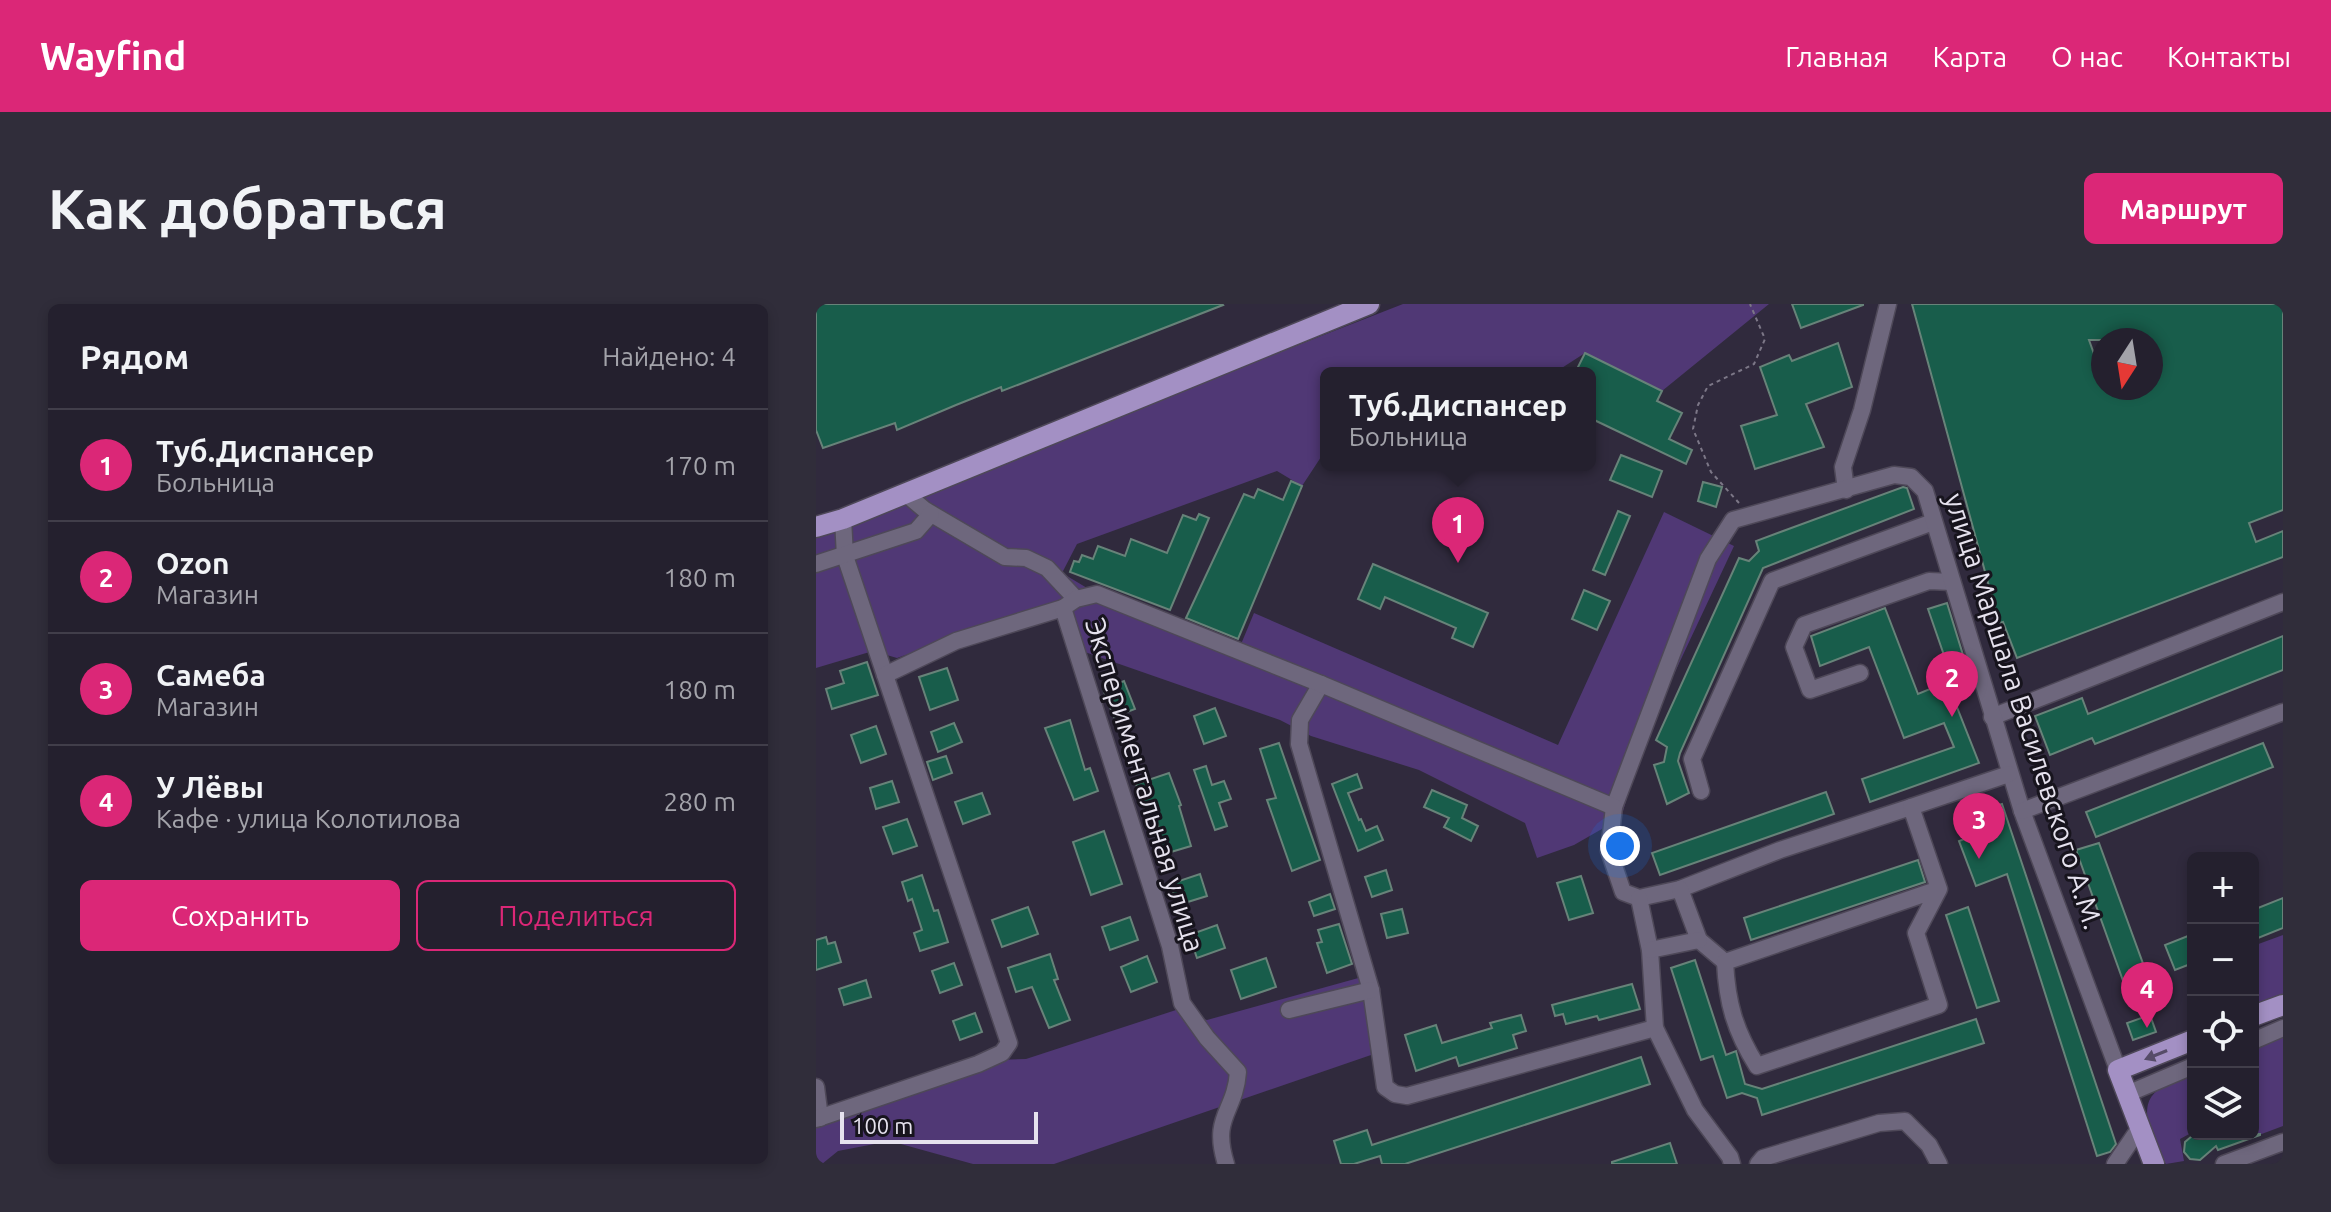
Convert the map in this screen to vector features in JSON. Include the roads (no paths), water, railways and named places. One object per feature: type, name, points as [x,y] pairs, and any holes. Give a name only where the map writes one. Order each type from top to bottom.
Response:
[{"type":"main road","points":[[816,527],[843,519],[1369,304]]},
{"type":"main road","points":[[2259,1014],[2283,1005]]},
{"type":"main road","points":[[2118,1070],[2187,1042]]},
{"type":"main road","name":"улица Маршала Василевского А.М.","points":[[2118,1070],[2154,1164]]},
{"type":"street","points":[[1888,304],[1862,410],[1843,467],[1846,490],[1733,520],[1708,559],[1614,807],[1609,851],[1623,892],[1639,898],[1680,889],[1780,850],[2009,774]]},
{"type":"street","name":"улица Маршала Василевского А.М.","points":[[1846,490],[1894,475],[1911,477],[1925,491],[2009,774],[2118,1070]]},
{"type":"street","points":[[885,675],[956,641],[1069,604],[1047,568],[1026,558],[1005,557],[931,514],[905,493]]},
{"type":"street","points":[[816,564],[916,531],[931,514]]},
{"type":"street","points":[[816,1087],[818,1118],[978,1064],[1002,1053],[1009,1043],[845,556],[843,519]]},
{"type":"street","points":[[1701,791],[1692,759],[1772,581],[1933,522]]},
{"type":"street","points":[[1929,581],[1946,564]]},
{"type":"street","points":[[1860,673],[1810,690],[1794,647],[1804,625],[1929,581],[1952,582]]},
{"type":"street","name":"Экспериментальная улица","points":[[1226,1164],[1220,1143],[1222,1117],[1237,1089],[1238,1072],[1207,1038],[1182,1003],[1170,946],[1069,604],[1097,594],[1614,807]]},
{"type":"street","points":[[1992,717],[2283,602]]},
{"type":"street","points":[[1321,684],[1300,720],[1299,744],[1371,990],[1385,1087],[1395,1094],[1407,1096],[1655,1028]]},
{"type":"street","points":[[2022,811],[2283,712]]},
{"type":"street","points":[[1680,889],[1699,940],[1725,962],[1727,994],[1740,1039],[1757,1066],[1939,1005],[1916,933],[1939,889],[1911,807]]},
{"type":"street","points":[[1725,962],[1939,889]]},
{"type":"street","points":[[1639,898],[1650,950],[1655,1028],[1695,1110],[1732,1164]]},
{"type":"street","points":[[1650,950],[1699,940]]},
{"type":"street","points":[[1289,1010],[1371,990]]},
{"type":"street","points":[[2259,1038],[2283,1028]]},
{"type":"street","points":[[2127,1094],[2188,1068]]},
{"type":"street","points":[[1758,1164],[1763,1158],[1879,1123],[1905,1121],[1929,1145],[1939,1164]]},
{"type":"street","points":[[2115,1164],[2141,1126]]},
{"type":"street","points":[[2224,1164],[2283,1142]]},
{"type":"place","name":"Туб.Диспансер","points":[[1458,563]]},
{"type":"place","name":"Ozon","points":[[1952,717]]},
{"type":"place","name":"Самеба","points":[[1979,859]]},
{"type":"place","name":"У Лёвы","points":[[2147,1028]]}]
